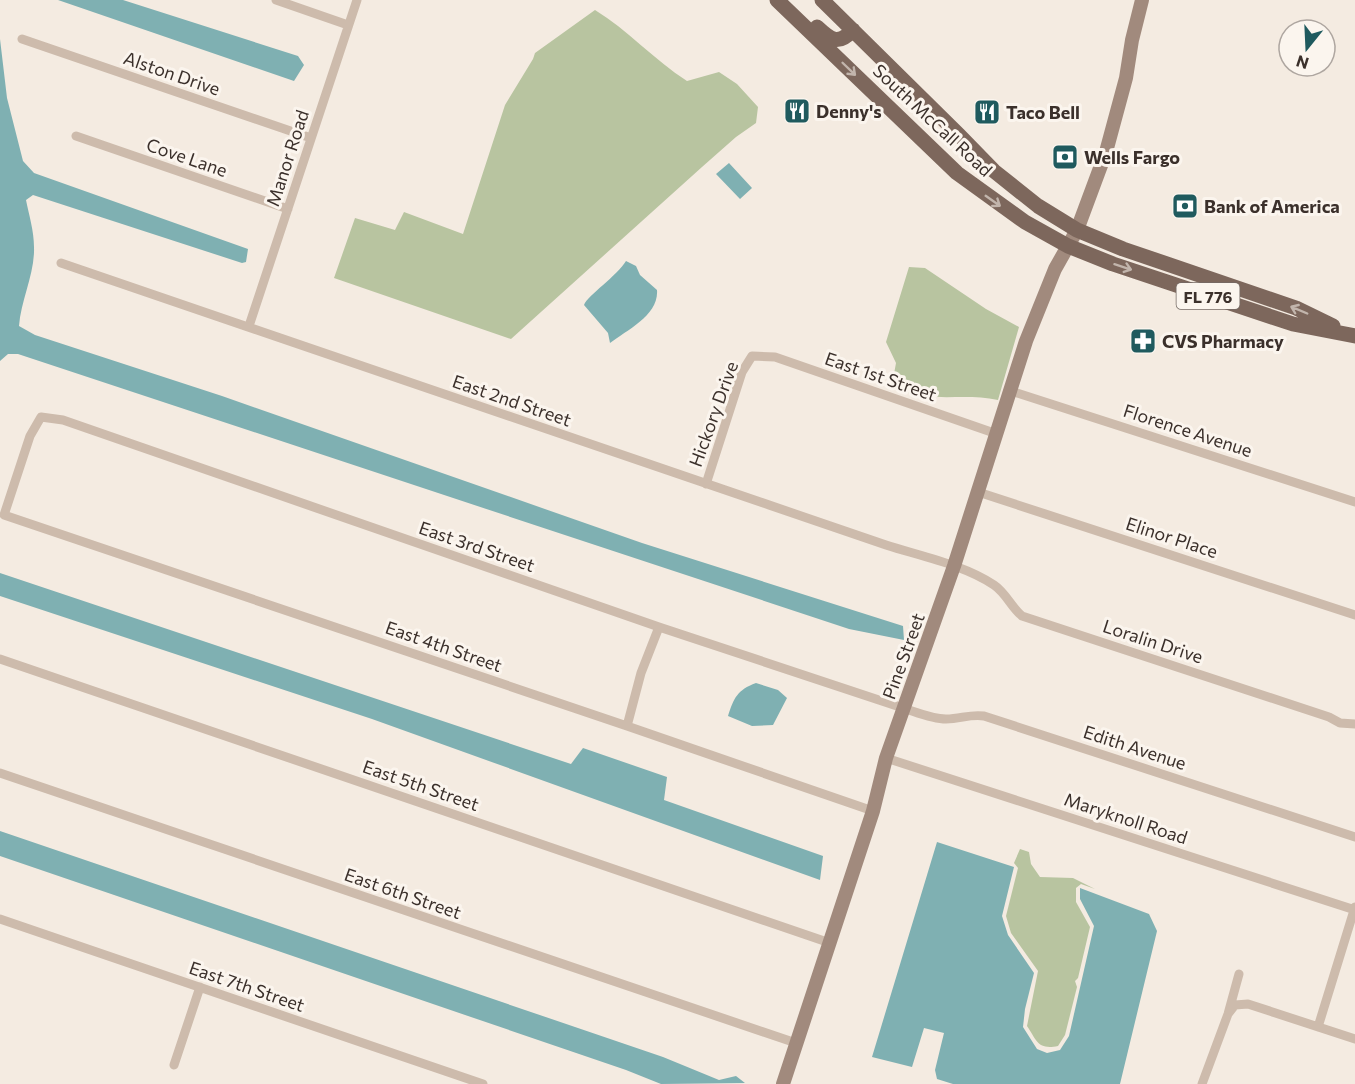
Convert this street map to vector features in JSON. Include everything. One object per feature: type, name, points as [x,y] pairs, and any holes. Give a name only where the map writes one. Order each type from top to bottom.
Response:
[{"type":"main road","name":"South McCall Road","points":[[822,0],[994,171],[1038,206],[1077,230],[1123,249],[1296,308],[1353,336]]},
{"type":"main road","name":"Pine Street","points":[[783,1084],[873,811],[886,758],[954,566],[1040,305],[1055,269],[1077,230],[1106,152],[1142,0]]},
{"type":"main road","name":"South McCall Road","points":[[777,1],[957,173],[1025,222],[1068,246],[1113,264],[1293,324],[1353,336]]},
{"type":"main road","points":[[777,1],[793,4],[829,37],[837,40],[845,39],[853,30]]},
{"type":"street","points":[[276,0],[348,25]]},
{"type":"street","name":"Manor Road","points":[[249,326],[357,0]]},
{"type":"street","name":"Alston Drive","points":[[22,39],[311,138]]},
{"type":"street","name":"Cove Lane","points":[[76,136],[288,208]]},
{"type":"street","name":"East 2nd Street","points":[[61,263],[954,566]]},
{"type":"street","name":"Hickory Drive","points":[[705,483],[742,372],[752,356]]},
{"type":"street","name":"East 1st Street","points":[[752,356],[775,357],[997,434]]},
{"type":"street","name":"Florence Avenue","points":[[1011,391],[1355,502]]},
{"type":"street","name":"East 3rd Street","points":[[4,515],[30,435],[41,417],[63,420],[659,627],[903,708]]},
{"type":"street","name":"Elinor Place","points":[[978,492],[1355,615]]},
{"type":"street","name":"East 4th Street","points":[[4,515],[873,811]]},
{"type":"street","name":"Loralin Drive","points":[[954,566],[997,587],[1006,596],[1012,608],[1022,616],[1218,679],[1329,717],[1340,723],[1355,724]]},
{"type":"street","points":[[627,726],[641,673],[659,627]]},
{"type":"street","name":"East 5th Street","points":[[0,659],[830,943]]},
{"type":"street","name":"Edith Avenue","points":[[903,708],[943,720],[972,714],[984,716],[1355,837]]},
{"type":"street","name":"Maryknoll Road","points":[[886,758],[1355,909]]},
{"type":"street","name":"East 6th Street","points":[[0,772],[796,1043]]},
{"type":"street","points":[[1318,1027],[1355,909]]},
{"type":"street","name":"East 7th Street","points":[[0,919],[483,1084]]},
{"type":"street","points":[[1202,1084],[1228,1014],[1239,974]]},
{"type":"street","points":[[174,1065],[200,987]]},
{"type":"street","points":[[1228,1014],[1235,1005],[1248,1004],[1355,1039]]},
{"type":"green space","points":[[595,10],[687,81],[719,72],[737,84],[758,107],[756,123],[736,137],[511,339],[334,278],[355,218],[395,230],[404,212],[463,234],[505,105],[535,53]]},
{"type":"green space","points":[[909,267],[925,268],[986,309],[1019,327],[998,400],[916,395],[904,392],[894,374],[896,363],[886,342]]},
{"type":"green space","points":[[1020,849],[1029,852],[1031,864],[1040,877],[1073,878],[1095,889],[1081,884],[1076,888],[1076,902],[1090,927],[1078,978],[1075,981],[1077,987],[1065,1035],[1058,1046],[1042,1045],[1027,1026],[1038,971],[1011,933],[1006,916],[1018,868],[1014,863]]},
{"type":"water","points":[[58,0],[123,0],[298,56],[304,65],[294,81]]},
{"type":"water","points":[[0,39],[7,98],[23,161],[34,173],[248,249],[246,262],[242,263],[33,195],[26,200],[33,235],[34,257],[19,326],[35,335],[222,396],[642,543],[903,626],[904,640],[849,629],[18,354],[8,354],[0,361]]},
{"type":"water","points":[[729,163],[752,188],[740,199],[716,174]]},
{"type":"water","points":[[626,261],[636,266],[640,275],[657,290],[656,299],[653,307],[641,321],[610,343],[608,333],[584,305]]},
{"type":"water","points":[[0,573],[571,764],[583,748],[667,777],[664,800],[823,856],[820,880],[372,719],[0,596]]},
{"type":"water","points":[[756,683],[778,690],[787,698],[773,725],[752,726],[728,716],[737,695]]},
{"type":"water","points":[[0,831],[663,1057],[719,1080],[736,1076],[745,1083],[661,1084],[626,1070],[0,856]]},
{"type":"water","points":[[937,842],[1014,867],[1002,916],[1008,935],[1034,973],[1023,1027],[1037,1049],[1047,1053],[1060,1050],[1069,1036],[1094,926],[1080,899],[1080,888],[1149,914],[1157,931],[1120,1084],[953,1084],[937,1079],[935,1070],[944,1033],[924,1028],[912,1067],[872,1057]]},
{"type":"place","name":"Denny's","points":[[797,111]]},
{"type":"place","name":"Taco Bell","points":[[987,112]]},
{"type":"place","name":"Wells Fargo","points":[[1065,157]]},
{"type":"place","name":"Bank of America","points":[[1185,206]]},
{"type":"place","name":"CVS Pharmacy","points":[[1143,341]]}]
